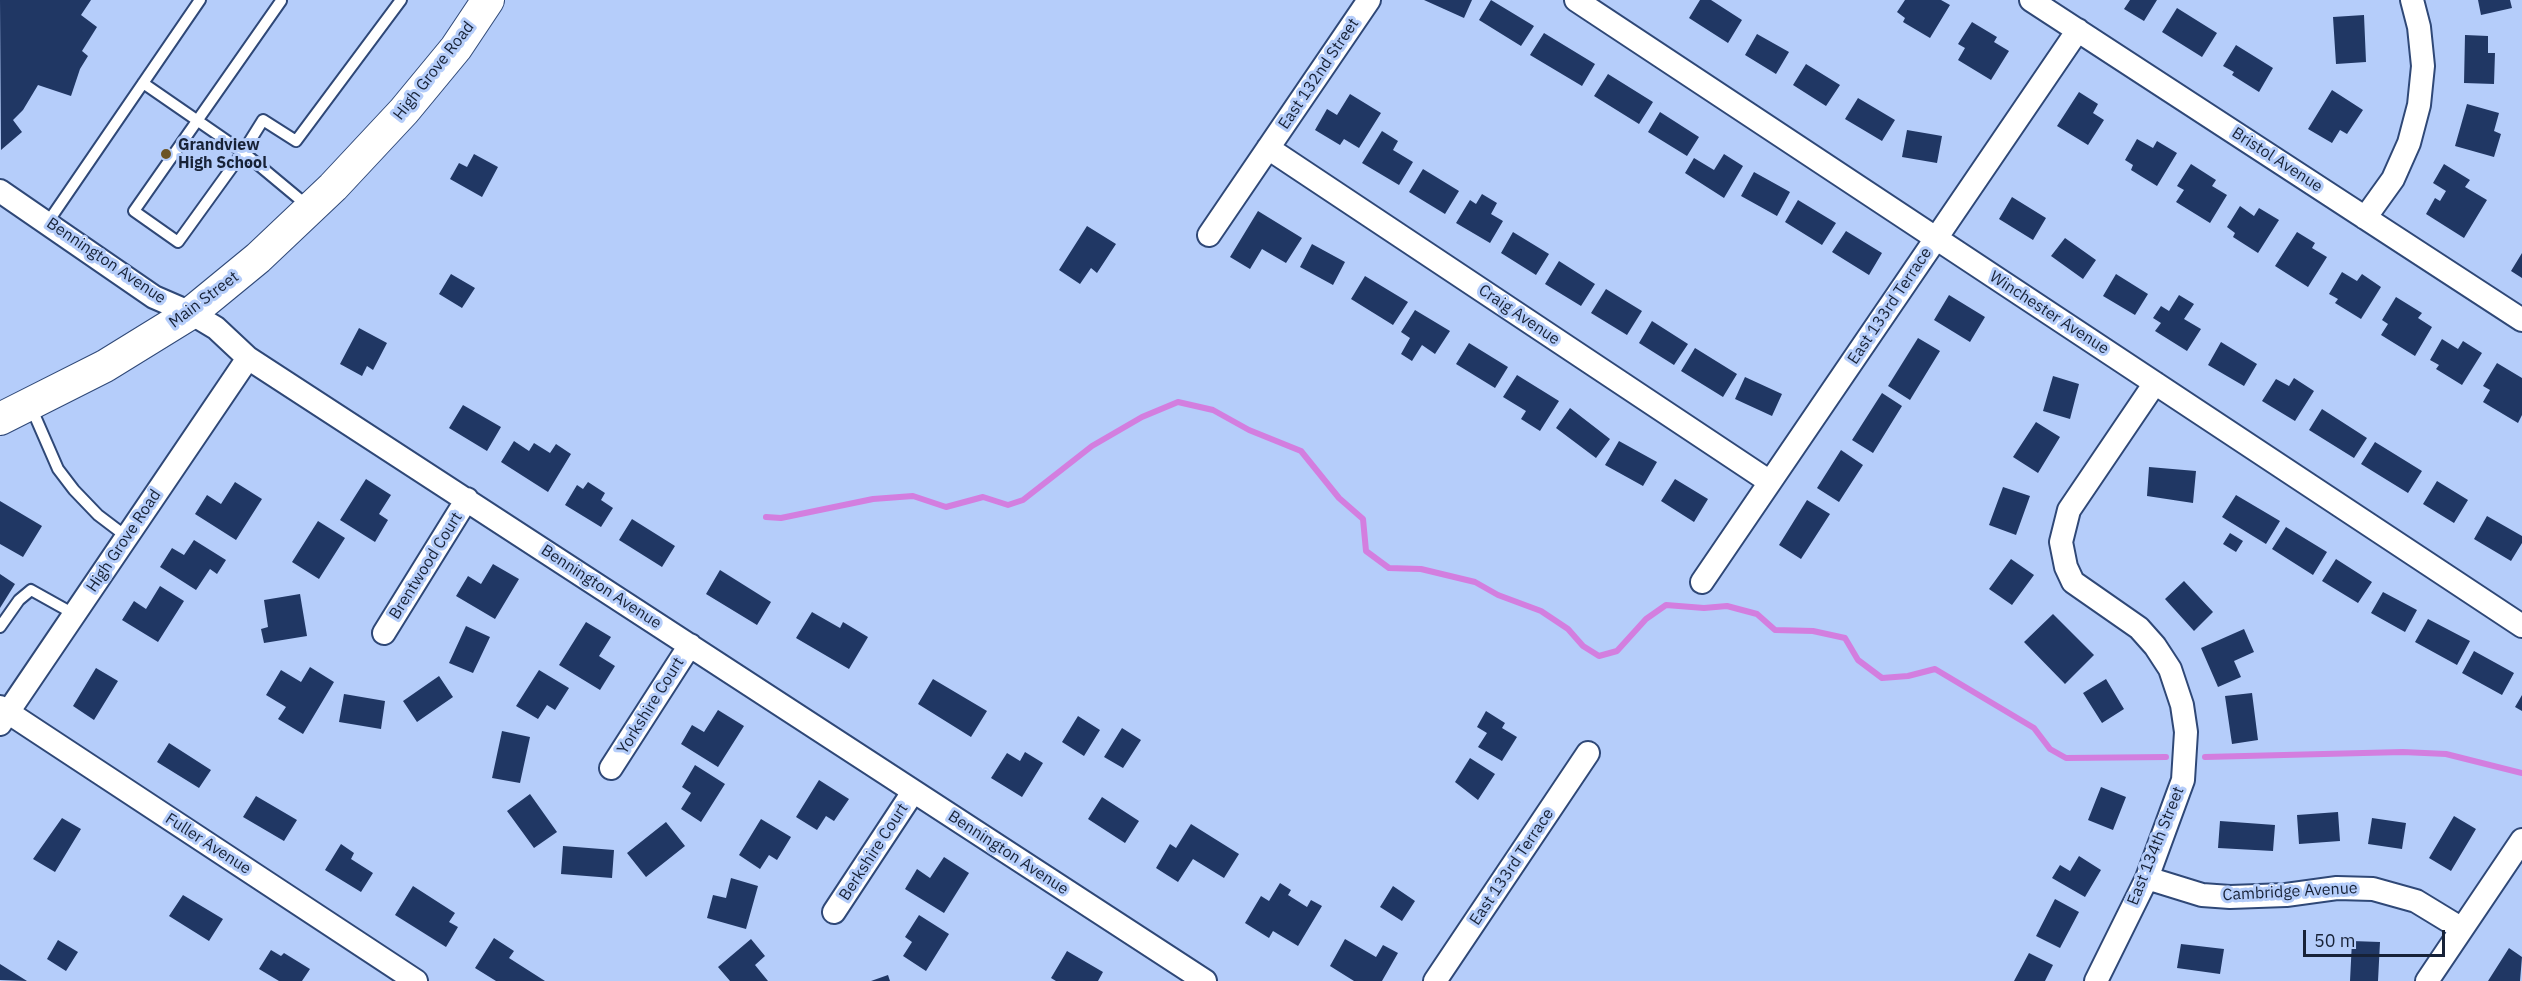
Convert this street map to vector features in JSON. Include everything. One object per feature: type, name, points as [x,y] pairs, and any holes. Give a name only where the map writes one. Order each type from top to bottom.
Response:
[{"type":"main road","name":"High Grove Road","points":[[378,139],[456,48],[488,0]]},
{"type":"main road","name":"Main Street","points":[[0,419],[105,366],[191,313],[258,258],[311,208],[378,139]]},
{"type":"street","name":"East 132nd Street","points":[[1209,235],[1369,0]]},
{"type":"street","name":"Winchester Avenue","points":[[1576,0],[2522,626]]},
{"type":"street","name":"Bristol Avenue","points":[[2031,0],[2522,320]]},
{"type":"street","points":[[2365,218],[2393,179],[2409,143],[2420,105],[2423,66],[2419,27],[2412,0]]},
{"type":"street","name":"East 133rd Terrace","points":[[1702,582],[2078,30]]},
{"type":"street","name":"Craig Avenue","points":[[1268,148],[1770,482]]},
{"type":"street","name":"Bennington Avenue","points":[[0,191],[48,222],[153,297],[191,313],[216,328],[248,358],[1205,981]]},
{"type":"street","name":"High Grove Road","points":[[3,714],[127,537],[248,358]]},
{"type":"street","name":"East 134th Street","points":[[2096,981],[2147,878],[2183,780],[2186,732],[2182,705],[2170,669],[2139,628],[2073,582],[2066,567],[2061,542],[2069,510],[2155,383]]},
{"type":"street","name":"Brentwood Court","points":[[384,633],[467,499]]},
{"type":"street","name":"Yorkshire Court","points":[[611,768],[690,645]]},
{"type":"street","name":"Fuller Avenue","points":[[3,714],[416,981]]},
{"type":"street","name":"East 133rd Terrace","points":[[1435,981],[1588,753]]},
{"type":"street","name":"Berkshire Court","points":[[834,912],[913,792]]},
{"type":"street","points":[[2427,981],[2522,840]]},
{"type":"street","name":"Cambridge Avenue","points":[[2147,878],[2202,895],[2230,897],[2286,895],[2337,888],[2373,889],[2416,901],[2462,929]]},
{"type":"lane","points":[[48,222],[200,0]]},
{"type":"lane","points":[[280,0],[134,211],[178,242],[243,152],[262,120],[296,141],[401,0]]},
{"type":"lane","points":[[143,83],[243,152],[311,208]]},
{"type":"lane","points":[[30,405],[58,469],[74,490],[98,514],[127,537]]},
{"type":"lane","points":[[0,627],[19,600],[31,590],[74,614]]},
{"type":"building","points":[[0,0],[91,0],[81,15],[97,27],[82,51],[88,56],[80,69],[71,96],[38,85],[23,110],[13,120],[22,132],[1,150]]},
{"type":"building","points":[[1424,0],[1472,0],[1464,18]]},
{"type":"building","points":[[1491,0],[1534,26],[1521,46],[1479,20]]},
{"type":"building","points":[[1700,0],[1711,0],[1742,20],[1728,43],[1689,18]]},
{"type":"building","points":[[1905,0],[1941,0],[1950,5],[1930,38],[1903,22],[1905,18],[1897,12]]},
{"type":"building","points":[[2130,0],[2157,0],[2144,21],[2124,9]]},
{"type":"building","points":[[2478,0],[2510,0],[2512,8],[2481,15]]},
{"type":"building","points":[[2177,8],[2217,33],[2202,57],[2162,32]]},
{"type":"building","points":[[2364,15],[2366,62],[2336,64],[2333,17]]},
{"type":"building","points":[[1972,22],[1997,37],[1994,42],[2009,51],[1991,80],[1958,60],[1965,48],[1958,44]]},
{"type":"building","points":[[1544,33],[1595,64],[1582,86],[1530,55]]},
{"type":"building","points":[[1757,34],[1789,52],[1776,74],[1745,55]]},
{"type":"building","points":[[2465,35],[2488,36],[2488,53],[2495,53],[2494,84],[2464,83]]},
{"type":"building","points":[[2236,45],[2273,68],[2259,92],[2232,75],[2234,72],[2223,66]]},
{"type":"building","points":[[1806,64],[1840,85],[1826,106],[1793,85]]},
{"type":"building","points":[[1608,74],[1653,102],[1639,124],[1594,96]]},
{"type":"building","points":[[2332,90],[2363,110],[2347,134],[2340,130],[2332,143],[2308,129]]},
{"type":"building","points":[[2079,92],[2098,104],[2093,113],[2104,120],[2088,145],[2057,126]]},
{"type":"building","points":[[1350,94],[1381,113],[1359,148],[1344,139],[1340,145],[1315,130],[1327,109],[1337,115]]},
{"type":"building","points":[[1858,98],[1895,120],[1882,141],[1845,119]]},
{"type":"building","points":[[2467,104],[2499,113],[2494,131],[2501,134],[2494,157],[2455,146]]},
{"type":"building","points":[[1660,112],[1699,137],[1687,156],[1648,132]]},
{"type":"building","points":[[1907,130],[1942,136],[1937,163],[1902,157]]},
{"type":"building","points":[[1382,131],[1398,141],[1393,150],[1413,162],[1399,185],[1362,163]]},
{"type":"building","points":[[2137,139],[2153,148],[2157,141],[2177,153],[2157,186],[2131,170],[2133,165],[2125,160]]},
{"type":"building","points":[[474,154],[498,167],[482,197],[450,179],[459,163],[467,167]]},
{"type":"building","points":[[1724,154],[1743,166],[1724,198],[1685,173],[1694,158],[1714,170]]},
{"type":"building","points":[[2191,164],[2216,180],[2212,186],[2227,195],[2210,223],[2176,202],[2184,190],[2177,186]]},
{"type":"building","points":[[2444,164],[2470,180],[2465,187],[2487,200],[2464,238],[2426,214],[2435,198],[2440,201],[2446,191],[2433,183]]},
{"type":"building","points":[[1423,169],[1459,191],[1445,214],[1409,192]]},
{"type":"building","points":[[1754,172],[1790,192],[1777,216],[1741,196]]},
{"type":"building","points":[[1482,194],[1497,203],[1491,214],[1503,221],[1490,243],[1456,223],[1470,200],[1476,204]]},
{"type":"building","points":[[2012,197],[2046,218],[2033,240],[1999,219]]},
{"type":"building","points":[[1798,200],[1836,223],[1822,245],[1785,222]]},
{"type":"building","points":[[2240,206],[2254,216],[2259,208],[2279,220],[2258,253],[2233,237],[2235,233],[2227,227]]},
{"type":"building","points":[[1258,211],[1302,238],[1286,263],[1262,249],[1250,269],[1230,257]]},
{"type":"building","points":[[1087,226],[1116,244],[1097,273],[1091,268],[1080,284],[1059,270]]},
{"type":"building","points":[[1846,231],[1882,253],[1869,275],[1832,252]]},
{"type":"building","points":[[1513,232],[1549,254],[1536,275],[1501,253]]},
{"type":"building","points":[[2297,232],[2315,243],[2312,248],[2327,257],[2308,287],[2275,266]]},
{"type":"building","points":[[2065,238],[2096,260],[2083,279],[2051,256]]},
{"type":"building","points":[[1312,244],[1345,262],[1333,285],[1300,267]]},
{"type":"building","points":[[2522,253],[2522,278],[2511,271]]},
{"type":"building","points":[[1559,261],[1595,284],[1581,306],[1545,284]]},
{"type":"building","points":[[2342,272],[2357,281],[2362,274],[2381,287],[2361,319],[2335,303],[2338,299],[2329,294]]},
{"type":"building","points":[[451,274],[475,288],[462,308],[439,294]]},
{"type":"building","points":[[2116,274],[2148,294],[2135,315],[2103,296]]},
{"type":"building","points":[[1365,276],[1408,302],[1393,325],[1351,299]]},
{"type":"building","points":[[1606,289],[1642,311],[1627,335],[1591,313]]},
{"type":"building","points":[[1949,295],[1985,317],[1970,342],[1934,320]]},
{"type":"building","points":[[2179,295],[2194,304],[2184,319],[2201,329],[2187,351],[2155,331],[2161,323],[2153,318],[2161,306],[2169,311]]},
{"type":"building","points":[[2396,297],[2422,313],[2418,318],[2432,327],[2415,356],[2381,335],[2388,324],[2382,320]]},
{"type":"building","points":[[1415,310],[1450,331],[1435,354],[1422,345],[1412,361],[1401,354],[1410,338],[1401,332]]},
{"type":"building","points":[[1652,321],[1688,344],[1674,365],[1639,343]]},
{"type":"building","points":[[359,328],[387,343],[373,370],[367,366],[362,376],[340,364]]},
{"type":"building","points":[[1918,338],[1940,351],[1910,400],[1888,386]]},
{"type":"building","points":[[2442,339],[2458,349],[2463,341],[2482,353],[2462,385],[2436,369],[2439,365],[2430,360]]},
{"type":"building","points":[[2221,342],[2257,364],[2244,386],[2208,365]]},
{"type":"building","points":[[1469,343],[1508,367],[1495,388],[1456,364]]},
{"type":"building","points":[[1695,348],[1737,374],[1723,397],[1681,371]]},
{"type":"building","points":[[2497,363],[2522,378],[2522,415],[2518,423],[2483,402],[2490,390],[2483,386]]},
{"type":"building","points":[[1517,375],[1559,401],[1540,431],[1521,419],[1526,411],[1503,397]]},
{"type":"building","points":[[2053,376],[2079,384],[2070,419],[2043,411]]},
{"type":"building","points":[[1745,377],[1782,394],[1772,416],[1735,399]]},
{"type":"building","points":[[2294,378],[2314,391],[2295,421],[2262,401],[2276,379],[2289,386]]},
{"type":"building","points":[[1882,393],[1902,406],[1873,453],[1852,440]]},
{"type":"building","points":[[463,405],[501,427],[487,451],[449,428]]},
{"type":"building","points":[[1570,408],[1610,439],[1596,458],[1556,428]]},
{"type":"building","points":[[2322,409],[2367,438],[2354,458],[2309,430]]},
{"type":"building","points":[[2036,422],[2060,437],[2038,473],[2013,457]]},
{"type":"building","points":[[514,441],[529,451],[534,443],[550,453],[556,444],[571,454],[548,492],[501,462]]},
{"type":"building","points":[[1619,441],[1657,462],[1643,486],[1605,465]]},
{"type":"building","points":[[2375,442],[2422,471],[2408,493],[2361,464]]},
{"type":"building","points":[[1841,450],[1863,465],[1839,502],[1817,488]]},
{"type":"building","points":[[2149,467],[2196,471],[2193,503],[2147,496]]},
{"type":"building","points":[[366,479],[391,495],[379,514],[388,520],[375,542],[340,520]]},
{"type":"building","points":[[1675,479],[1708,499],[1694,522],[1661,501]]},
{"type":"building","points":[[2437,481],[2468,500],[2454,523],[2423,504]]},
{"type":"building","points":[[235,482],[262,499],[236,540],[195,514],[207,495],[221,504]]},
{"type":"building","points":[[588,482],[605,493],[601,500],[613,508],[601,527],[565,505],[577,485],[583,489]]},
{"type":"building","points":[[2003,487],[2030,496],[2016,535],[1989,525]]},
{"type":"building","points":[[2236,495],[2280,521],[2266,544],[2222,517]]},
{"type":"building","points":[[1807,500],[1830,514],[1801,559],[1779,545]]},
{"type":"building","points":[[0,501],[42,526],[23,557],[0,544]]},
{"type":"building","points":[[2487,516],[2522,536],[2522,543],[2511,561],[2474,539]]},
{"type":"building","points":[[632,519],[675,546],[662,567],[619,540]]},
{"type":"building","points":[[318,521],[345,538],[319,579],[292,562]]},
{"type":"building","points":[[2286,527],[2327,552],[2313,575],[2272,549]]},
{"type":"building","points":[[2230,533],[2243,541],[2236,552],[2223,544]]},
{"type":"building","points":[[194,540],[226,560],[217,574],[210,569],[196,590],[160,567],[172,548],[184,555]]},
{"type":"building","points":[[2011,559],[2034,575],[2012,605],[1989,589]]},
{"type":"building","points":[[2336,559],[2372,582],[2358,603],[2322,581]]},
{"type":"building","points":[[493,564],[519,579],[495,619],[456,596],[468,576],[481,584]]},
{"type":"building","points":[[720,570],[771,602],[757,625],[706,594]]},
{"type":"building","points":[[0,574],[15,584],[0,608]]},
{"type":"building","points":[[2184,581],[2213,612],[2194,631],[2165,599]]},
{"type":"building","points":[[160,586],[184,601],[158,642],[122,620],[134,601],[146,609]]},
{"type":"building","points":[[2383,592],[2417,610],[2405,632],[2371,613]]},
{"type":"building","points":[[300,594],[307,636],[264,643],[261,629],[268,627],[264,600]]},
{"type":"building","points":[[812,612],[840,628],[843,622],[868,637],[849,669],[796,638]]},
{"type":"building","points":[[2053,614],[2094,655],[2065,684],[2024,642]]},
{"type":"building","points":[[2428,619],[2470,641],[2457,665],[2415,642]]},
{"type":"building","points":[[586,622],[611,637],[599,656],[615,666],[600,690],[559,665]]},
{"type":"building","points":[[466,626],[490,637],[473,673],[449,663]]},
{"type":"building","points":[[2244,629],[2254,652],[2234,661],[2241,677],[2218,687],[2201,648]]},
{"type":"building","points":[[2474,651],[2514,673],[2502,695],[2462,673]]},
{"type":"building","points":[[310,667],[334,682],[303,734],[278,719],[286,707],[266,695],[281,670],[301,682]]},
{"type":"building","points":[[96,668],[118,681],[94,720],[73,706]]},
{"type":"building","points":[[539,670],[569,688],[555,710],[547,705],[538,719],[516,706]]},
{"type":"building","points":[[439,676],[453,697],[417,722],[403,701]]},
{"type":"building","points":[[933,679],[987,711],[971,737],[918,704]]},
{"type":"building","points":[[2106,679],[2124,709],[2102,723],[2083,693]]},
{"type":"building","points":[[2252,693],[2258,740],[2232,744],[2225,696]]},
{"type":"building","points":[[344,694],[385,701],[381,729],[339,722]]},
{"type":"building","points":[[2522,695],[2522,711],[2515,707]]},
{"type":"building","points":[[718,710],[744,726],[718,767],[681,744],[692,725],[704,732]]},
{"type":"building","points":[[1486,711],[1505,723],[1502,728],[1517,737],[1502,761],[1478,747],[1487,733],[1477,727]]},
{"type":"building","points":[[1078,716],[1100,730],[1084,756],[1062,742]]},
{"type":"building","points":[[1122,728],[1141,740],[1123,768],[1104,757]]},
{"type":"building","points":[[502,731],[530,737],[520,783],[492,778]]},
{"type":"building","points":[[169,743],[211,770],[199,788],[157,762]]},
{"type":"building","points":[[1025,752],[1043,763],[1022,797],[991,778],[1007,753],[1020,761]]},
{"type":"building","points":[[1470,758],[1495,774],[1478,800],[1455,782]]},
{"type":"building","points":[[695,765],[725,784],[701,822],[681,809],[691,793],[682,787]]},
{"type":"building","points":[[819,780],[849,799],[834,821],[826,816],[817,830],[796,817]]},
{"type":"building","points":[[2101,787],[2126,797],[2113,830],[2088,820]]},
{"type":"building","points":[[530,794],[557,832],[534,848],[507,811]]},
{"type":"building","points":[[256,796],[297,820],[284,841],[243,817]]},
{"type":"building","points":[[1102,797],[1139,821],[1125,843],[1088,819]]},
{"type":"building","points":[[2338,812],[2340,841],[2299,844],[2297,815]]},
{"type":"building","points":[[2454,816],[2476,829],[2451,871],[2429,858]]},
{"type":"building","points":[[62,818],[81,829],[55,872],[33,859]]},
{"type":"building","points":[[2372,818],[2406,823],[2402,849],[2368,844]]},
{"type":"building","points":[[761,819],[791,837],[777,860],[769,855],[760,869],[739,855]]},
{"type":"building","points":[[2220,821],[2275,825],[2273,851],[2218,848]]},
{"type":"building","points":[[666,822],[685,846],[646,877],[627,853]]},
{"type":"building","points":[[1191,824],[1239,854],[1224,878],[1193,859],[1178,882],[1156,868],[1170,844],[1176,848]]},
{"type":"building","points":[[341,844],[354,853],[351,859],[373,873],[361,892],[325,870]]},
{"type":"building","points":[[563,846],[614,850],[612,878],[561,874]]},
{"type":"building","points":[[2079,856],[2101,870],[2085,897],[2052,878],[2060,865],[2070,871]]},
{"type":"building","points":[[944,857],[969,873],[944,913],[905,889],[917,869],[930,878]]},
{"type":"building","points":[[731,878],[758,886],[746,929],[707,918],[713,895],[726,898]]},
{"type":"building","points":[[1280,883],[1291,890],[1288,895],[1307,907],[1311,900],[1322,906],[1298,946],[1273,931],[1269,938],[1245,923],[1261,896],[1269,901]]},
{"type":"building","points":[[413,886],[455,913],[449,922],[458,927],[446,947],[395,915]]},
{"type":"building","points":[[1393,886],[1415,901],[1402,921],[1380,907]]},
{"type":"building","points":[[183,895],[223,919],[209,941],[169,916]]},
{"type":"building","points":[[2055,899],[2079,912],[2060,948],[2036,936]]},
{"type":"building","points":[[919,915],[949,934],[926,971],[903,956],[912,942],[905,937]]},
{"type":"building","points":[[494,938],[514,951],[509,958],[545,981],[496,981],[475,968]]},
{"type":"building","points":[[751,939],[765,956],[755,965],[768,981],[730,981],[718,967]]},
{"type":"building","points":[[1345,939],[1376,957],[1383,945],[1398,953],[1382,981],[1354,981],[1330,966]]},
{"type":"building","points":[[58,940],[78,952],[66,971],[47,959]]},
{"type":"building","points":[[2352,941],[2380,942],[2378,981],[2350,981]]},
{"type":"building","points":[[2181,944],[2224,949],[2220,974],[2177,968]]},
{"type":"building","points":[[2509,948],[2522,957],[2520,981],[2488,981]]},
{"type":"building","points":[[271,950],[281,956],[284,953],[310,969],[302,981],[279,981],[259,969]]},
{"type":"building","points":[[1067,951],[1103,972],[1098,981],[1056,981],[1051,978]]},
{"type":"building","points":[[2029,953],[2053,965],[2045,981],[2014,981]]},
{"type":"building","points":[[0,964],[27,981],[0,980]]},
{"type":"building","points":[[888,975],[890,981],[871,981]]},
{"type":"waterway","points":[[766,517],[781,518],[873,499],[913,496],[946,507],[983,497],[1008,505],[1023,500],[1092,446],[1142,417],[1178,402],[1213,410],[1249,430],[1301,451],[1339,498],[1363,519],[1366,551],[1389,568],[1421,569],[1475,582],[1498,595],[1541,611],[1568,629],[1583,646],[1599,656],[1617,651],[1646,619],[1666,605],[1704,608],[1727,606],[1757,614],[1775,630],[1813,631],[1845,638],[1858,660],[1882,678],[1908,676],[1935,669],[2034,728],[2050,749],[2066,758],[2166,757]]},
{"type":"waterway","points":[[2205,757],[2403,752],[2446,754],[2522,773]]},
{"type":"place","name":"Grandview High School","points":[[166,154]]}]
